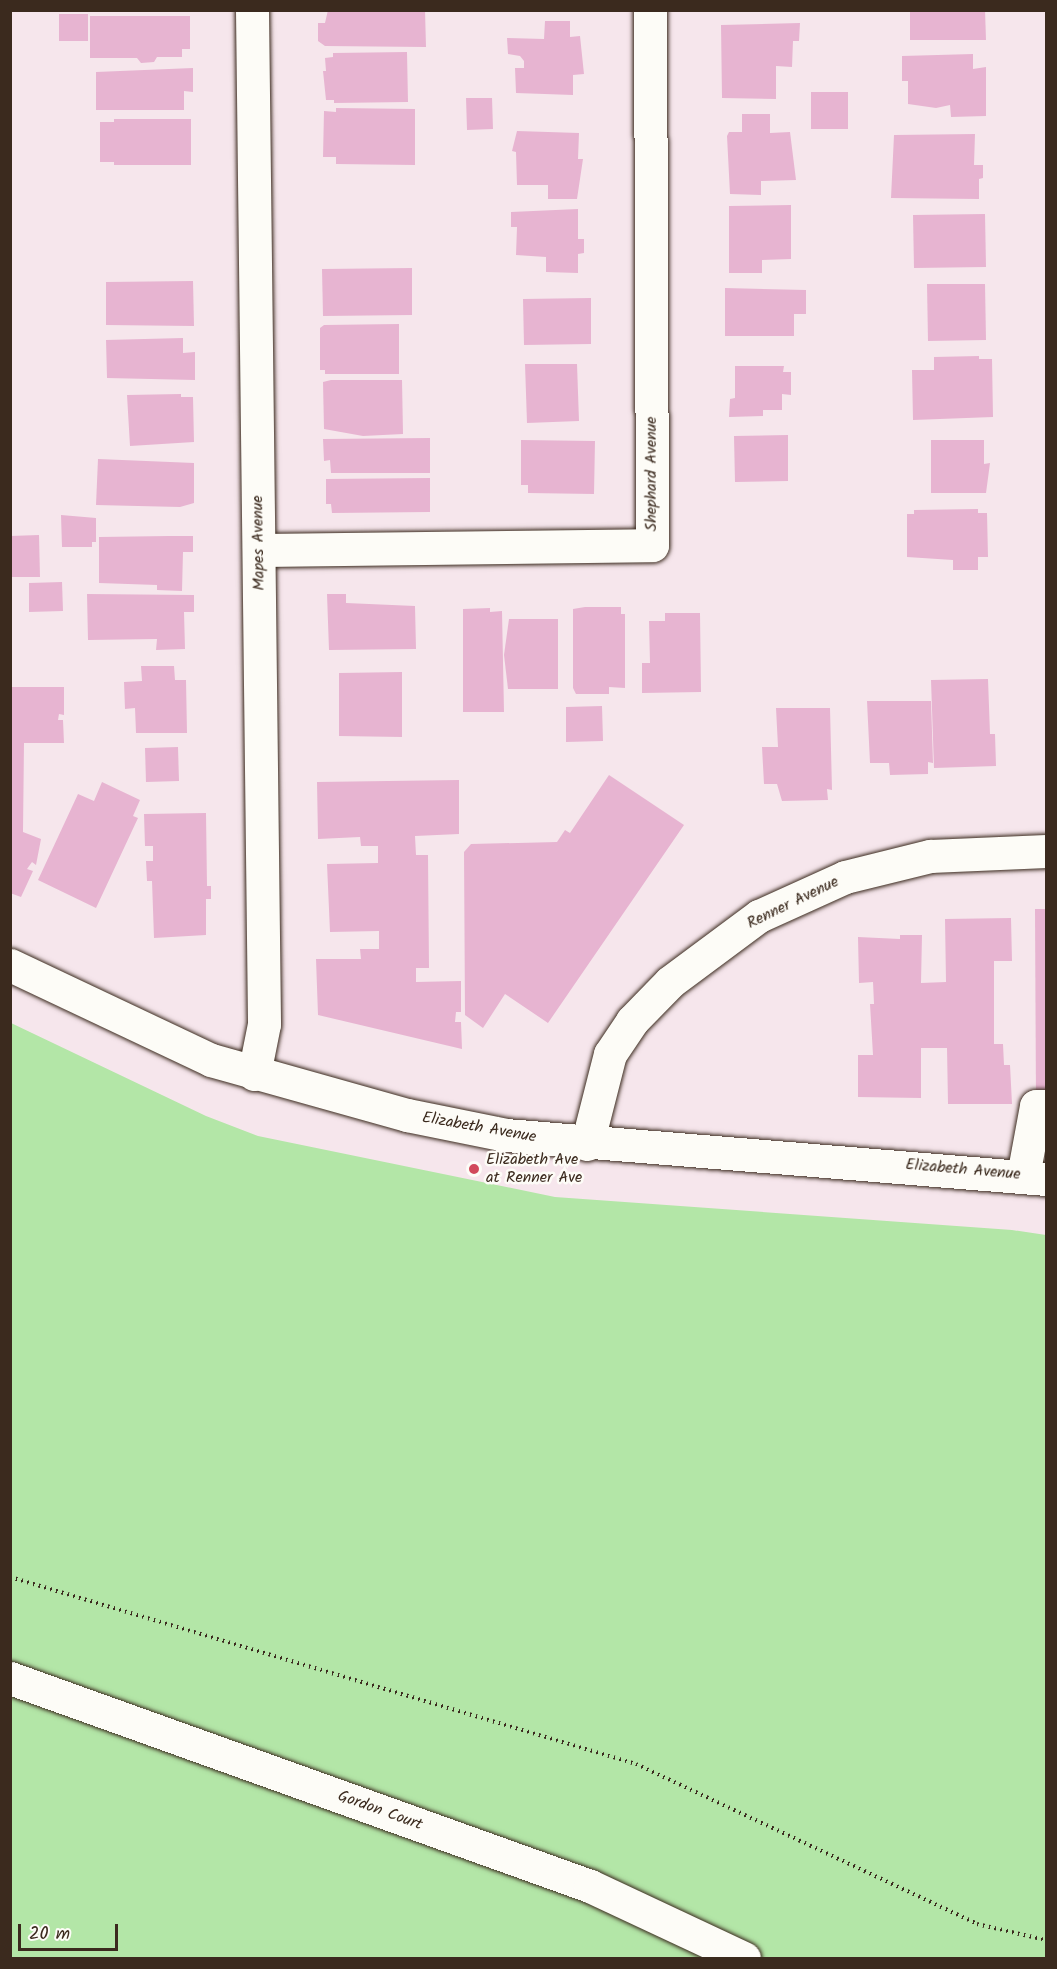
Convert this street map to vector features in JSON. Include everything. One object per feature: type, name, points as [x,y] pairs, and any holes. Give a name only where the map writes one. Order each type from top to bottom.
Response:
[{"type":"street","name":"Mapes Avenue","points":[[252,10],[264,1024],[254,1074]]},
{"type":"street","name":"Shephard Avenue","points":[[259,550],[652,545],[650,10]]},
{"type":"street","name":"Renner Avenue","points":[[587,1144],[609,1054],[632,1021],[670,982],[759,916],[845,877],[930,856],[1047,851]]},
{"type":"street","name":"Elizabeth Avenue","points":[[10,965],[211,1060],[254,1074],[407,1115],[506,1135],[587,1144],[1035,1177]]},
{"type":"street","points":[[1035,1177],[1036,1106],[1047,1106]]},
{"type":"street","name":"Gordon Court","points":[[10,1678],[590,1886],[744,1959]]},
{"type":"path","points":[[10,1577],[636,1764],[977,1924],[1047,1940]]},
{"type":"green space","points":[[11,1023],[206,1116],[258,1136],[555,1197],[1012,1230],[1046,1235],[1046,1958],[11,1958]]},
{"type":"building","points":[[328,10],[425,10],[426,47],[325,46],[318,41],[318,23],[325,23]]},
{"type":"building","points":[[910,10],[985,10],[986,40],[910,40]]},
{"type":"building","points":[[59,14],[88,14],[88,41],[59,41]]},
{"type":"building","points":[[90,16],[190,16],[190,49],[182,49],[182,57],[157,57],[154,62],[141,63],[137,58],[90,58]]},
{"type":"building","points":[[545,21],[570,21],[570,37],[580,36],[584,74],[573,75],[573,95],[516,93],[515,68],[524,68],[524,61],[520,56],[508,54],[507,38],[544,39]]},
{"type":"building","points":[[800,23],[799,41],[793,41],[792,67],[776,66],[776,99],[722,98],[721,25]]},
{"type":"building","points":[[407,52],[408,102],[334,103],[334,100],[326,100],[323,71],[326,71],[325,58],[333,57],[333,53]]},
{"type":"building","points":[[973,54],[973,69],[986,67],[986,116],[951,117],[950,105],[936,108],[908,104],[908,81],[902,81],[902,56]]},
{"type":"building","points":[[193,68],[193,92],[184,91],[184,110],[96,110],[96,72]]},
{"type":"building","points":[[811,92],[848,92],[848,129],[811,129]]},
{"type":"building","points":[[466,98],[492,98],[493,129],[467,130]]},
{"type":"building","points":[[336,108],[415,109],[415,165],[336,164],[336,157],[323,157],[324,111],[336,112]]},
{"type":"building","points":[[742,114],[770,114],[770,133],[790,132],[796,180],[761,181],[761,195],[730,194],[727,136],[729,132],[742,132]]},
{"type":"building","points":[[114,119],[191,119],[191,165],[114,165],[114,162],[100,162],[100,122],[114,122]]},
{"type":"building","points":[[517,131],[579,133],[578,159],[583,159],[577,199],[548,199],[548,185],[517,185],[516,152],[512,151]]},
{"type":"building","points":[[975,134],[974,165],[983,165],[983,178],[979,179],[979,199],[891,198],[894,135]]},
{"type":"building","points":[[791,205],[791,259],[762,260],[762,273],[729,273],[729,206]]},
{"type":"building","points":[[578,209],[578,239],[584,239],[584,253],[578,254],[578,273],[546,272],[546,257],[516,255],[517,227],[511,227],[511,212]]},
{"type":"building","points":[[985,214],[986,267],[914,268],[913,215]]},
{"type":"building","points":[[412,268],[412,315],[323,316],[322,269]]},
{"type":"building","points":[[193,281],[194,326],[106,325],[106,282]]},
{"type":"building","points":[[927,284],[985,284],[986,340],[928,341]]},
{"type":"building","points":[[725,288],[806,290],[806,314],[794,314],[794,336],[725,336]]},
{"type":"building","points":[[591,298],[591,344],[524,345],[523,299]]},
{"type":"building","points":[[399,324],[399,374],[325,374],[325,370],[320,370],[320,328],[324,325]]},
{"type":"building","points":[[183,338],[183,353],[195,352],[195,380],[107,378],[106,340]]},
{"type":"building","points":[[979,356],[979,359],[992,359],[993,417],[913,420],[912,370],[934,370],[934,357]]},
{"type":"building","points":[[525,364],[577,364],[579,421],[527,423]]},
{"type":"building","points":[[735,366],[784,366],[783,372],[791,372],[791,395],[782,394],[782,410],[763,410],[763,416],[729,417],[730,399],[735,398]]},
{"type":"building","points":[[402,380],[403,434],[363,436],[324,429],[323,382]]},
{"type":"building","points":[[181,394],[181,397],[193,397],[194,442],[130,446],[127,395]]},
{"type":"building","points":[[788,435],[788,481],[735,482],[734,436]]},
{"type":"building","points":[[430,438],[430,473],[331,473],[330,460],[324,461],[323,439]]},
{"type":"building","points":[[521,440],[595,441],[594,494],[528,493],[528,485],[521,485]]},
{"type":"building","points":[[931,440],[984,440],[984,464],[990,463],[986,493],[931,493]]},
{"type":"building","points":[[98,459],[194,463],[194,503],[180,507],[96,505]]},
{"type":"building","points":[[430,478],[430,512],[332,513],[331,504],[326,504],[326,479]]},
{"type":"building","points":[[978,509],[978,513],[987,513],[988,557],[978,557],[978,570],[953,570],[953,560],[907,557],[907,514],[914,514],[914,510]]},
{"type":"building","points":[[61,515],[96,518],[96,542],[92,542],[92,547],[62,547]]},
{"type":"building","points":[[39,535],[40,577],[10,577],[10,536]]},
{"type":"building","points":[[193,536],[193,552],[183,552],[182,591],[157,590],[157,585],[99,583],[99,537]]},
{"type":"building","points":[[62,582],[63,611],[29,612],[29,583]]},
{"type":"building","points":[[87,594],[194,595],[194,612],[184,612],[185,649],[156,650],[157,639],[88,640]]},
{"type":"building","points":[[327,594],[346,594],[346,603],[415,606],[416,649],[329,650]]},
{"type":"building","points":[[621,607],[621,614],[625,614],[625,688],[609,687],[609,694],[576,694],[573,688],[573,609]]},
{"type":"building","points":[[490,608],[490,612],[502,611],[504,712],[463,712],[463,609]]},
{"type":"building","points":[[665,613],[700,613],[701,692],[642,693],[642,663],[650,663],[649,621],[665,621]]},
{"type":"building","points":[[509,619],[558,619],[558,689],[508,689],[504,655]]},
{"type":"building","points":[[141,666],[174,666],[175,680],[186,680],[187,733],[136,733],[135,708],[125,709],[124,682],[142,681]]},
{"type":"building","points":[[402,672],[402,737],[339,736],[339,673]]},
{"type":"building","points":[[988,679],[990,734],[995,734],[996,766],[934,768],[931,680]]},
{"type":"building","points":[[10,687],[64,687],[64,715],[59,714],[58,720],[63,720],[64,743],[24,743],[23,832],[41,839],[36,865],[32,862],[27,869],[33,871],[21,897],[10,893]]},
{"type":"building","points":[[867,701],[931,701],[933,763],[928,762],[928,774],[890,775],[889,763],[870,763]]},
{"type":"building","points":[[602,706],[603,741],[566,742],[566,707]]},
{"type":"building","points":[[776,708],[830,708],[832,790],[827,789],[828,800],[782,801],[777,784],[764,784],[762,747],[778,747]]},
{"type":"building","points":[[178,747],[179,781],[146,782],[145,748]]},
{"type":"building","points":[[609,775],[684,825],[548,1023],[505,994],[483,1028],[465,1015],[464,852],[471,844],[557,842],[565,830],[570,833]]},
{"type":"building","points":[[459,780],[459,834],[415,836],[416,855],[428,855],[429,968],[416,968],[416,982],[461,981],[461,1012],[456,1012],[455,1022],[461,1022],[462,1049],[318,1015],[316,959],[361,959],[360,949],[379,949],[379,931],[330,932],[327,864],[378,863],[378,846],[361,846],[360,837],[318,839],[317,782]]},
{"type":"building","points":[[102,782],[140,800],[133,816],[138,818],[96,908],[38,880],[78,794],[94,801]]},
{"type":"building","points":[[206,813],[207,886],[211,886],[211,899],[206,899],[206,935],[154,938],[152,881],[147,881],[146,861],[153,861],[153,846],[145,846],[144,814]]},
{"type":"building","points":[[1035,909],[1046,909],[1046,1103],[1036,1103]]},
{"type":"building","points":[[1011,918],[1012,961],[994,961],[994,1044],[1003,1044],[1004,1065],[1010,1065],[1012,1104],[948,1104],[947,1048],[921,1048],[921,1098],[858,1097],[858,1055],[873,1055],[870,1004],[874,1004],[873,982],[859,983],[858,937],[900,939],[900,935],[922,935],[921,983],[946,982],[945,919]]},
{"type":"place","name":"Elizabeth Ave at Renner Ave","points":[[474,1169]]}]
